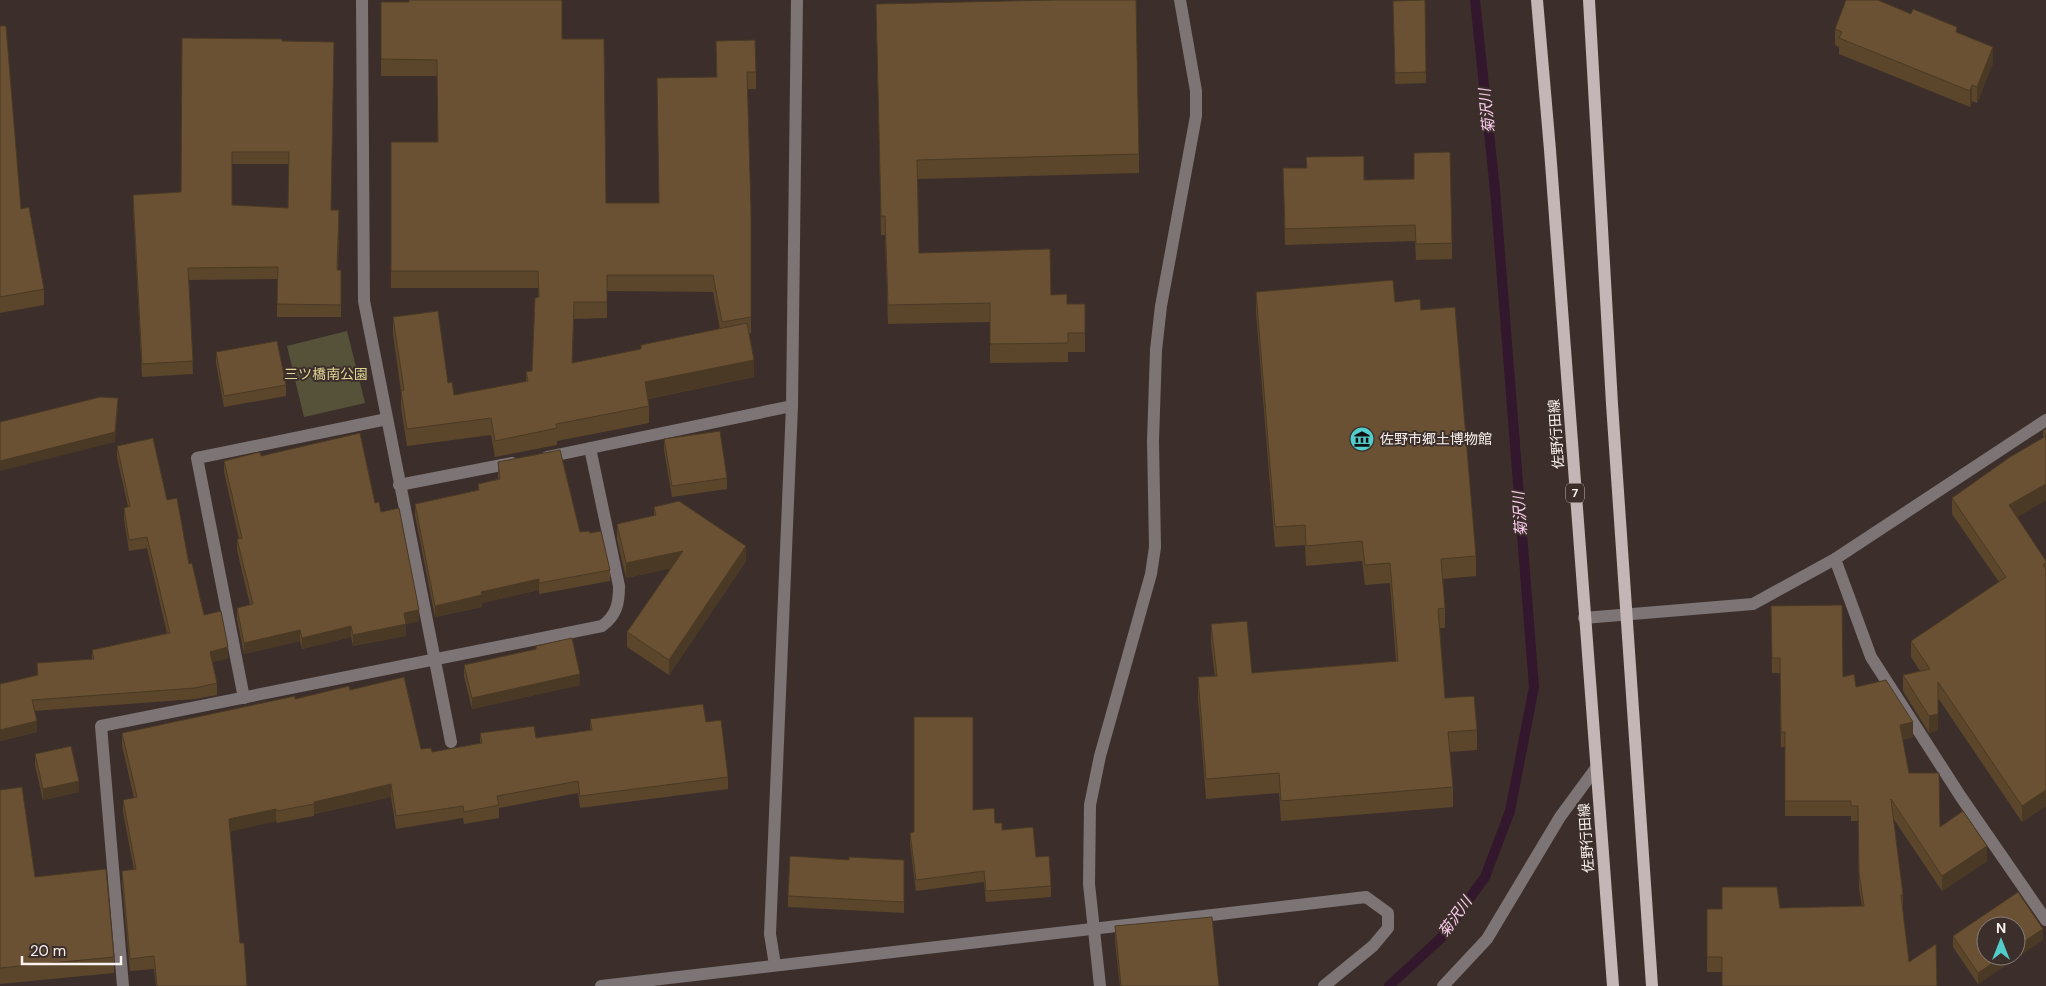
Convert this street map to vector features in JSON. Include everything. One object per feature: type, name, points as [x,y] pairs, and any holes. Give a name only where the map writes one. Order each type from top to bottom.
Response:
[{"type":"main road","name":"佐野行田線","points":[[1537,0],[1613,986]]},
{"type":"main road","points":[[1589,0],[1611,374],[1652,986]]},
{"type":"street","points":[[362,0],[364,302],[451,742]]},
{"type":"street","points":[[775,965],[770,934],[792,406],[797,0]]},
{"type":"street","points":[[1100,986],[1088,884],[1090,805],[1100,756],[1151,574],[1155,547],[1153,441],[1156,350],[1161,306],[1196,116],[1196,91],[1180,0]]},
{"type":"street","points":[[399,485],[792,406]]},
{"type":"street","points":[[244,698],[197,458],[387,419]]},
{"type":"street","points":[[1584,618],[1753,604],[1835,558],[2046,420]]},
{"type":"street","points":[[123,986],[101,726],[602,626],[611,619],[619,603],[619,586],[590,448]]},
{"type":"street","points":[[1835,558],[1871,657],[1961,796],[2046,920]]},
{"type":"street","points":[[1443,986],[1487,939],[1560,817],[1596,768]]},
{"type":"street","points":[[601,986],[1366,897],[1388,913],[1388,928],[1373,946],[1324,986]]},
{"type":"green space","name":"三ツ橋南公園","points":[[347,331],[365,403],[304,417],[287,346]]},
{"type":"building","points":[[409,0],[562,0],[562,39],[604,39],[606,203],[659,203],[657,78],[717,77],[716,41],[755,40],[756,72],[747,72],[751,211],[751,317],[722,322],[713,275],[607,275],[607,302],[574,302],[572,363],[641,349],[641,345],[747,323],[754,360],[645,382],[649,406],[556,424],[557,428],[495,441],[491,418],[407,429],[401,391],[404,390],[393,317],[438,311],[448,383],[452,382],[454,395],[528,381],[526,372],[532,371],[535,298],[539,297],[538,271],[391,271],[391,142],[438,142],[437,60],[381,59],[381,2],[409,2]]},
{"type":"building","points":[[1136,0],[1139,154],[917,160],[919,253],[1050,249],[1051,295],[1067,294],[1067,304],[1085,304],[1085,333],[1068,333],[1068,343],[990,344],[990,303],[888,305],[885,216],[881,216],[876,4]]},
{"type":"building","points":[[1425,0],[1426,72],[1395,73],[1393,1]]},
{"type":"building","points":[[1846,0],[1878,0],[1911,14],[1913,9],[1957,27],[1956,32],[1993,47],[1977,87],[1972,85],[1970,91],[1839,38],[1842,32],[1835,29]]},
{"type":"building","points":[[0,26],[6,26],[21,209],[29,207],[44,289],[0,297]]},
{"type":"building","points":[[182,38],[282,39],[282,41],[334,42],[331,210],[339,210],[337,270],[341,270],[341,305],[277,304],[278,267],[188,268],[193,361],[142,364],[133,195],[181,192]],"holes":[[[232,152],[289,152],[288,208],[232,205]]]},
{"type":"building","points":[[1450,152],[1452,243],[1416,244],[1415,225],[1285,229],[1283,168],[1307,168],[1306,157],[1364,156],[1364,180],[1414,179],[1414,153]]},
{"type":"building","points":[[1393,280],[1395,302],[1420,299],[1421,310],[1455,307],[1476,556],[1441,559],[1445,608],[1438,609],[1445,698],[1474,696],[1477,730],[1448,732],[1453,787],[1281,801],[1279,773],[1206,779],[1198,677],[1217,676],[1211,624],[1247,621],[1252,673],[1398,661],[1390,563],[1365,565],[1362,541],[1306,546],[1305,525],[1275,527],[1256,292]]},
{"type":"building","points":[[277,341],[286,385],[224,396],[216,352]]},
{"type":"building","points":[[100,397],[118,398],[115,432],[0,461],[0,422]]},
{"type":"building","points":[[720,431],[727,478],[672,486],[664,439]]},
{"type":"building","points":[[360,433],[375,503],[379,502],[381,512],[399,508],[419,610],[404,613],[406,624],[353,635],[351,626],[302,638],[300,630],[244,643],[237,608],[253,604],[237,539],[242,538],[224,461],[260,452],[261,456]]},
{"type":"building","points":[[2046,436],[2046,484],[2009,505],[2046,561],[2043,565],[2046,569],[2046,790],[2022,806],[1938,682],[1938,714],[1929,716],[1903,675],[1930,669],[1911,641],[2006,577],[1952,498],[2010,457]]},
{"type":"building","points":[[153,438],[167,500],[177,498],[189,564],[192,563],[204,615],[221,611],[228,647],[210,652],[217,683],[195,688],[32,700],[37,721],[0,730],[0,684],[38,675],[37,663],[94,659],[92,650],[170,633],[147,537],[129,540],[124,508],[130,506],[117,446]]},
{"type":"building","points":[[560,450],[580,532],[601,531],[610,570],[539,583],[539,579],[481,592],[482,595],[435,606],[415,504],[479,490],[478,484],[500,479],[498,462]]},
{"type":"building","points":[[679,501],[746,546],[669,660],[627,632],[683,551],[626,563],[617,524],[656,515],[654,507]]},
{"type":"building","points":[[1842,605],[1843,677],[1854,674],[1856,687],[1886,680],[1913,722],[1900,725],[1909,773],[1939,773],[1940,827],[1963,811],[1987,846],[1942,876],[1891,799],[1909,962],[1936,944],[1937,986],[1722,986],[1722,957],[1707,957],[1707,909],[1722,909],[1722,887],[1777,887],[1780,908],[1864,906],[1859,873],[1858,806],[1851,806],[1851,801],[1785,801],[1785,732],[1781,732],[1780,658],[1772,658],[1771,606]]},
{"type":"building","points":[[572,638],[580,674],[472,698],[464,665],[536,649],[536,646]]},
{"type":"building","points":[[404,677],[421,749],[431,748],[432,752],[482,743],[480,733],[534,726],[536,738],[592,730],[590,719],[703,704],[706,722],[721,720],[728,777],[580,796],[578,781],[497,796],[499,805],[464,812],[463,806],[396,816],[391,784],[314,802],[314,804],[277,811],[276,809],[229,819],[240,943],[244,943],[247,986],[157,986],[154,956],[130,959],[122,871],[136,869],[123,800],[137,797],[122,733],[295,696],[295,699],[349,686],[350,690]]},
{"type":"building","points":[[914,717],[973,717],[973,810],[994,808],[995,823],[1002,823],[1002,830],[1033,827],[1036,857],[1049,856],[1051,886],[986,891],[984,871],[916,880],[910,833],[914,832]]},
{"type":"building","points":[[71,746],[79,781],[43,789],[35,754]]},
{"type":"building","points":[[22,787],[35,877],[106,869],[114,957],[0,968],[0,790]]},
{"type":"building","points":[[790,856],[849,860],[849,857],[904,860],[904,902],[788,896]]},
{"type":"building","points":[[2018,892],[2043,929],[2026,940],[2026,916],[1983,916]]},
{"type":"building","points":[[1212,917],[1219,986],[1121,986],[1115,926]]},
{"type":"building","points":[[1976,920],[1976,966],[1988,966],[1978,973],[1953,936]]},
{"type":"waterway","name":"菊沢川","points":[[1389,986],[1441,938],[1485,877],[1510,811],[1534,687],[1495,190],[1475,0]]},
{"type":"place","name":"佐野市郷土博物館","points":[[1362,439]]}]
